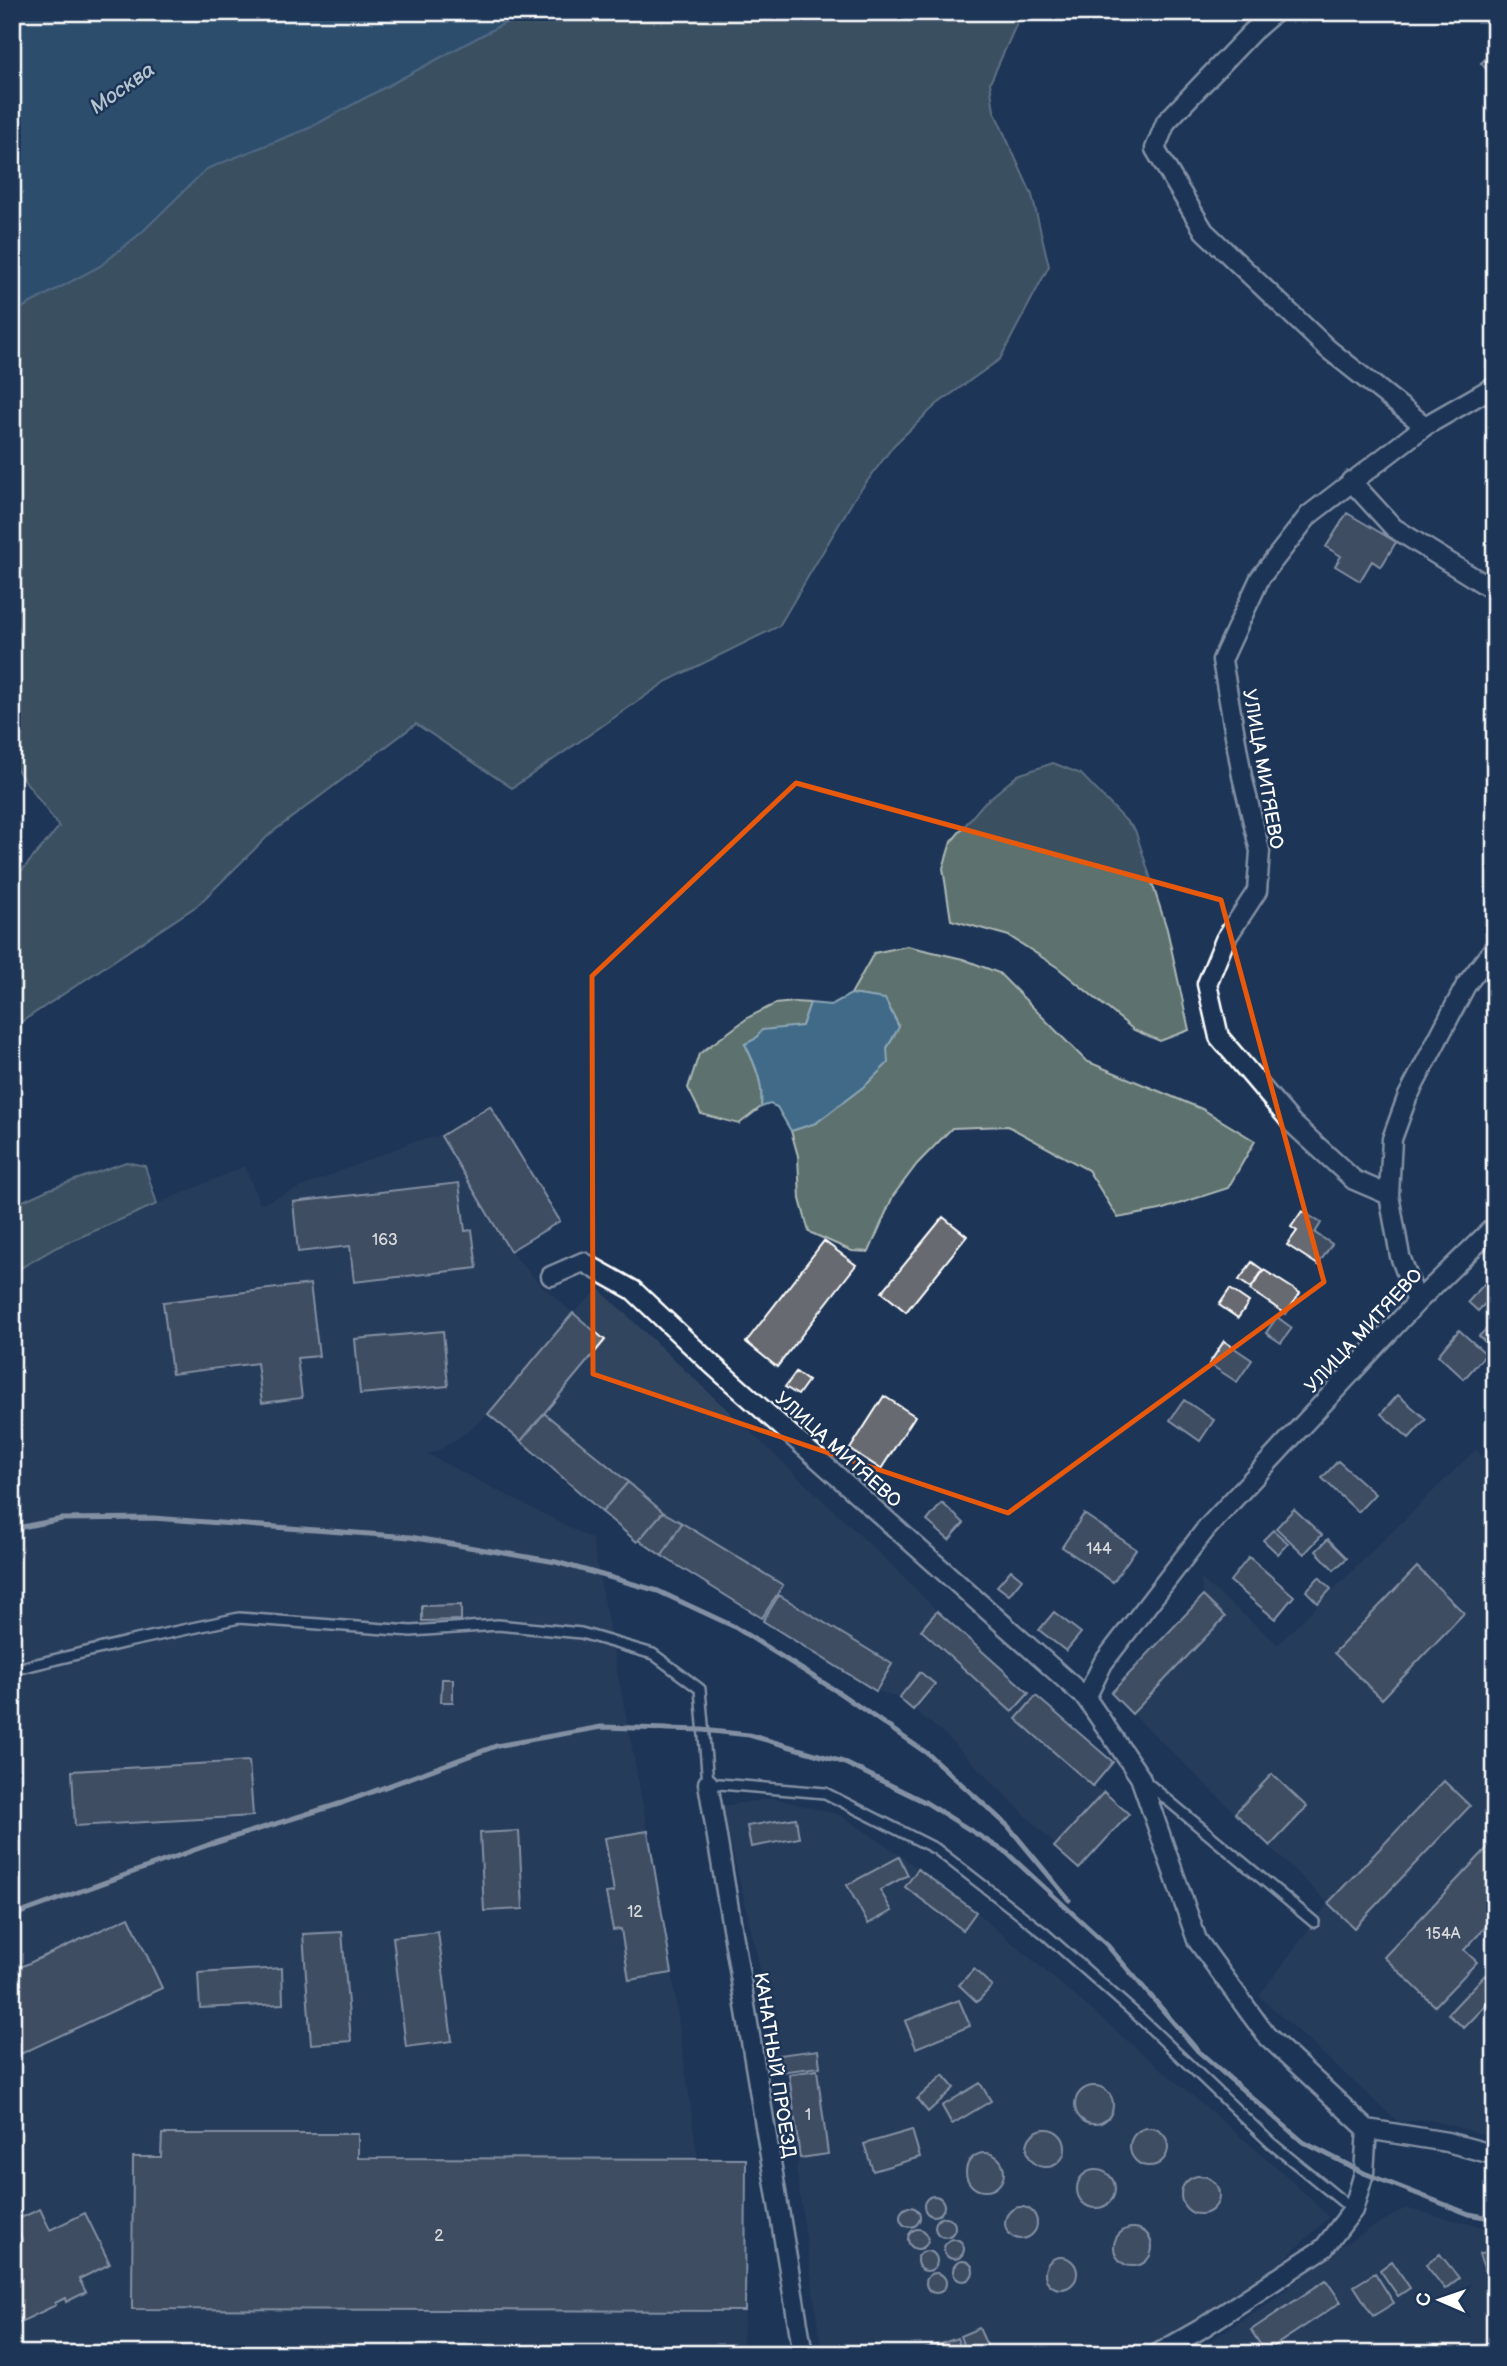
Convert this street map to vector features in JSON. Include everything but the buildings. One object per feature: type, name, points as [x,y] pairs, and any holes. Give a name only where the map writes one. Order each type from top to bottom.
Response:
[{"type":"street","points":[[1275,12],[1252,32],[1166,121],[1155,149],[1204,231],[1328,349],[1425,426]]},
{"type":"street","name":"УЛИЦА МИТЯЕВО","points":[[1390,1195],[1354,1180],[1293,1124],[1219,1037],[1207,984],[1225,940],[1257,891],[1260,852],[1242,776],[1222,660],[1260,578],[1309,515],[1425,426],[1495,386]]},
{"type":"street","points":[[1351,481],[1394,528],[1495,591]]},
{"type":"street","points":[[1417,1302],[1399,1256],[1390,1195],[1392,1139],[1407,1098],[1466,985],[1495,947]]},
{"type":"street","name":"УЛИЦА МИТЯЕВО","points":[[1086,1698],[1103,1663],[1206,1530],[1417,1302],[1495,1226]]},
{"type":"street","name":"УЛИЦА МИТЯЕВО","points":[[551,1276],[583,1262],[633,1290],[706,1359],[1086,1698],[1140,1777],[1197,1940],[1266,2035],[1367,2129]]},
{"type":"street","name":"КАНАТНЫЙ ПРОЕЗД","points":[[708,1783],[803,2354]]},
{"type":"street","points":[[1157,2354],[1199,2330],[1324,2248],[1353,2210],[1364,2173],[1367,2129],[1447,2142],[1495,2155]]},
{"type":"lane","points":[[12,1670],[239,1618],[411,1631],[498,1625],[581,1633],[653,1654],[700,1689],[708,1783],[825,1793],[936,1850],[1044,1933],[1138,2016],[1271,2143],[1353,2210]]},
{"type":"lane","points":[[1140,1777],[1314,1922]]},
{"type":"highlighted area","points":[[796,783],[1221,900],[1324,1282],[1008,1513],[593,1374],[592,976]]},
{"type":"shaded area","points":[[441,1136],[510,1251],[541,1285],[573,1313],[599,1289],[937,1611],[1029,1693],[1036,1696],[1113,1762],[1093,1786],[1129,1814],[1079,1869],[942,1732],[899,1698],[876,1691],[639,1540],[637,1542],[488,1414],[469,1431],[436,1452],[427,1454],[592,1539],[648,1831],[672,1973],[698,2160],[746,2159],[745,2311],[742,2354],[12,2354],[12,1273],[57,1247],[245,1166],[260,1204],[412,1142]]},
{"type":"shaded area","points":[[1476,1449],[1495,1469],[1495,2138],[1430,2120],[1398,2122],[1259,1996],[1328,1903],[1111,1693],[1203,1596],[1200,1578],[1278,1644]]},
{"type":"shaded area","points":[[773,1798],[840,1815],[889,1847],[976,1912],[1280,2170],[1329,2217],[1270,2273],[1136,2354],[822,2354],[796,2168],[800,2158],[789,2074],[772,2073],[770,2056],[777,2055],[769,2007],[722,1806]]},
{"type":"shaded area","points":[[1405,2208],[1495,2230],[1495,2354],[1189,2354],[1272,2301],[1343,2245]]},
{"type":"green space","points":[[525,12],[1022,12],[990,83],[994,111],[1032,195],[1049,266],[1000,359],[936,405],[894,445],[854,499],[779,626],[667,681],[512,788],[416,724],[270,834],[198,905],[12,1028],[12,882],[59,827],[12,763],[12,313],[100,266],[143,231],[206,169],[309,128]]},
{"type":"green space","points":[[1053,763],[1081,774],[1135,830],[1167,929],[1189,1030],[1160,1041],[1134,1030],[1057,967],[1009,936],[951,920],[943,868],[951,842],[983,804],[1018,775]]},
{"type":"green space","points":[[907,946],[963,959],[999,973],[1086,1061],[1202,1109],[1255,1141],[1228,1188],[1160,1210],[1118,1218],[1088,1170],[1008,1126],[952,1128],[917,1164],[893,1196],[869,1252],[852,1251],[809,1232],[800,1199],[798,1156],[791,1131],[816,1122],[887,1048],[899,1026],[885,1000],[851,994],[874,953]]},
{"type":"green space","points":[[810,1003],[802,1026],[745,1044],[760,1082],[761,1107],[739,1124],[701,1114],[688,1088],[699,1054],[749,1017],[775,1004]]},
{"type":"green space","points":[[1495,1150],[1495,1196],[1487,1194],[1486,1160]]},
{"type":"green space","points":[[126,1162],[145,1166],[157,1204],[57,1247],[12,1273],[12,1206],[47,1190]]},
{"type":"water","name":"Москва","points":[[12,12],[525,12],[309,128],[206,169],[143,231],[100,266],[12,313]]},
{"type":"water","points":[[851,994],[885,999],[899,1027],[887,1048],[888,1063],[867,1084],[816,1123],[791,1131],[777,1107],[770,1104],[761,1107],[760,1082],[745,1044],[755,1039],[762,1030],[802,1026],[810,1003],[831,1005]]},
{"type":"railway","points":[[12,1529],[62,1519],[153,1518],[410,1537],[556,1562],[658,1591],[733,1626],[838,1692],[928,1754],[1008,1826],[1069,1900]]},
{"type":"railway","points":[[12,1916],[208,1845],[342,1803],[496,1746],[601,1727],[702,1730],[749,1735],[843,1762],[925,1802],[1007,1853],[1107,1945],[1198,2051],[1303,2142],[1364,2173],[1469,2214],[1495,2219]]}]
